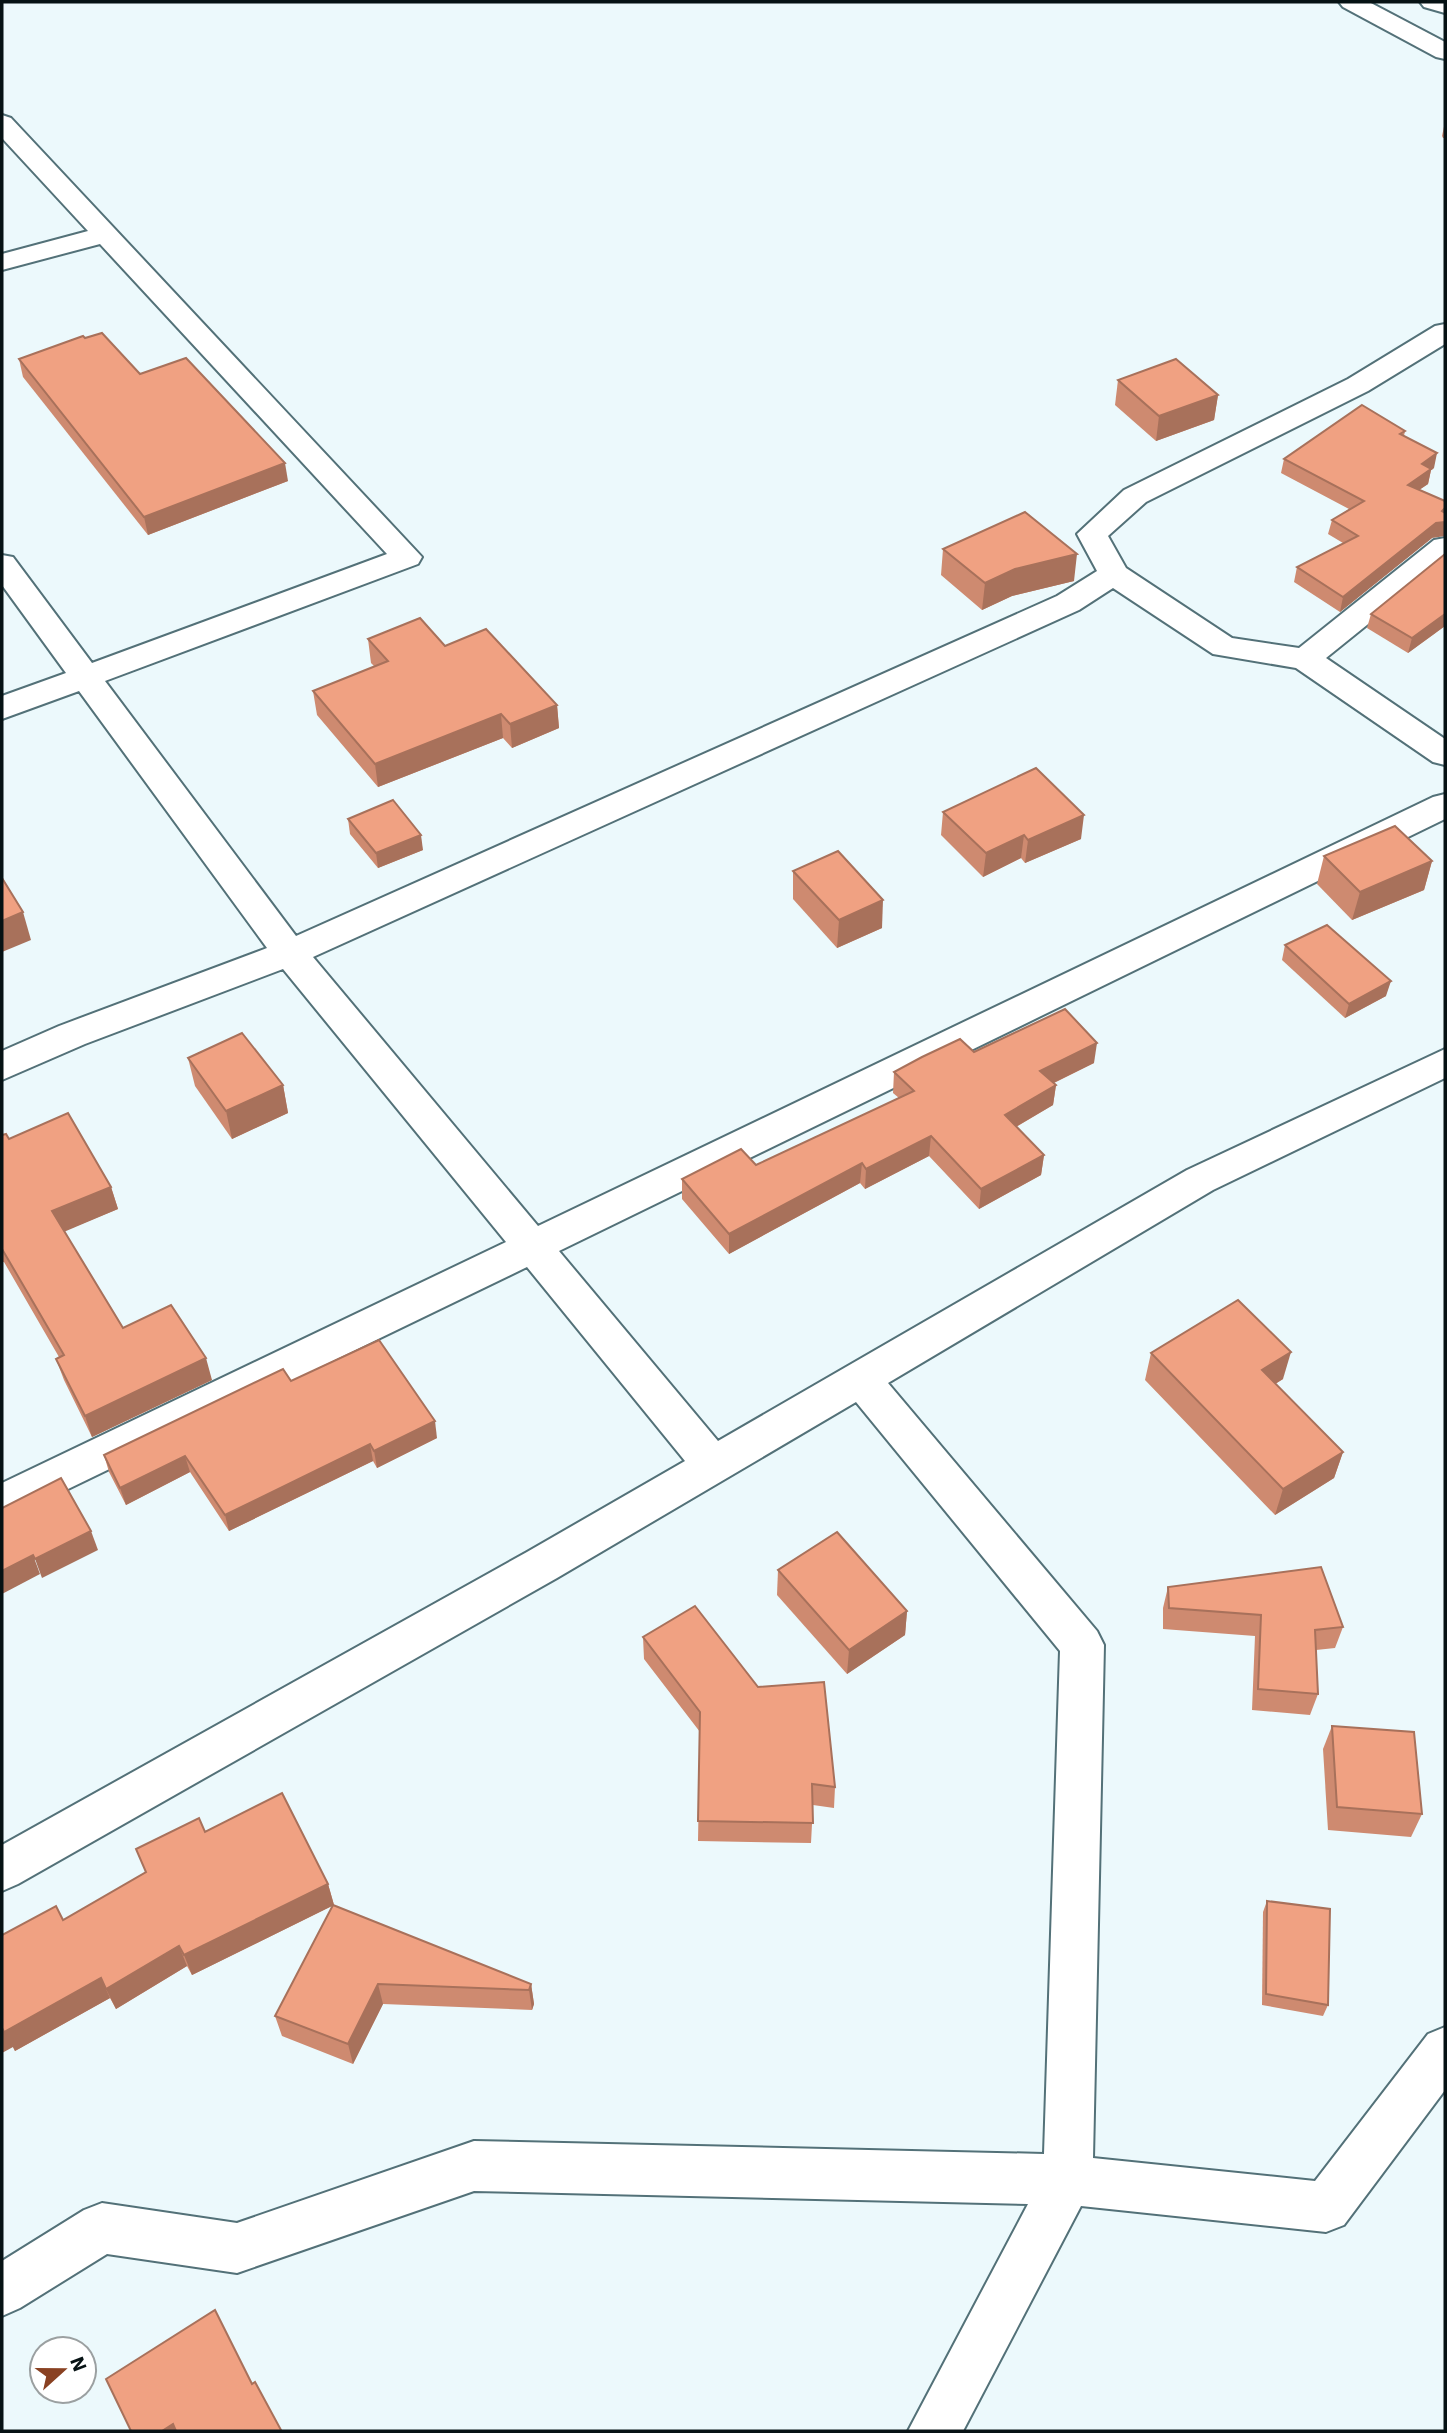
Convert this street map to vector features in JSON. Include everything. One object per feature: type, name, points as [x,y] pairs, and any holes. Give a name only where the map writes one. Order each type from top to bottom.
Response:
[{"type":"street","points":[[1351,2],[1445,52]]},
{"type":"street","points":[[1432,2],[1445,6]]},
{"type":"street","points":[[2,123],[407,557],[2,708]]},
{"type":"street","points":[[2,261],[105,235]]},
{"type":"street","points":[[1445,332],[1358,385],[1135,496],[1092,534],[1114,574],[1224,648],[1305,659],[1445,754]]},
{"type":"street","points":[[1305,659],[1445,547]]},
{"type":"street","points":[[2,565],[290,953],[713,1465]]},
{"type":"street","points":[[2,1066],[72,1035],[290,953],[1069,603],[1114,574]]},
{"type":"street","points":[[2,1503],[1445,805]]},
{"type":"street","points":[[2,1868],[542,1565],[1200,1180],[1445,1062]]},
{"type":"street","points":[[861,1379],[1082,1645],[1068,2180],[935,2431]]},
{"type":"street","points":[[2,2290],[102,2228],[237,2248],[474,2166],[1068,2180],[1326,2207],[1445,2051]]},
{"type":"building","points":[[102,333],[140,374],[186,358],[285,463],[144,517],[19,359],[83,336],[85,338]]},
{"type":"building","points":[[1176,359],[1218,395],[1159,416],[1118,380]]},
{"type":"building","points":[[1362,405],[1405,431],[1400,434],[1437,453],[1422,464],[1431,469],[1408,485],[1445,501],[1442,511],[1445,513],[1445,522],[1436,523],[1343,597],[1297,567],[1358,536],[1332,520],[1364,501],[1284,459]]},
{"type":"building","points":[[1025,512],[1077,554],[1015,569],[985,583],[943,549]]},
{"type":"building","points":[[1445,554],[1445,614],[1412,638],[1371,614]]},
{"type":"building","points":[[420,618],[445,646],[486,629],[557,705],[510,724],[501,714],[375,764],[313,691],[388,661],[368,639]]},
{"type":"building","points":[[1036,768],[1084,815],[1028,840],[1024,835],[986,853],[943,812]]},
{"type":"building","points":[[393,800],[421,835],[376,853],[348,819]]},
{"type":"building","points":[[1395,826],[1432,861],[1360,892],[1324,856]]},
{"type":"building","points":[[838,851],[883,900],[839,920],[793,871]]},
{"type":"building","points":[[2,878],[23,912],[2,921]]},
{"type":"building","points":[[1327,925],[1391,981],[1349,1004],[1285,945]]},
{"type":"building","points":[[1065,1009],[1097,1043],[1040,1071],[1056,1085],[1005,1115],[1044,1155],[981,1189],[931,1136],[866,1169],[862,1163],[729,1234],[682,1179],[741,1149],[756,1165],[914,1091],[894,1072],[922,1057],[960,1039],[974,1052]]},
{"type":"building","points":[[242,1033],[283,1085],[226,1111],[188,1058]]},
{"type":"building","points":[[68,1113],[111,1187],[52,1211],[123,1328],[171,1305],[206,1358],[85,1416],[56,1359],[64,1355],[2,1249],[2,1135],[6,1134],[9,1139]]},
{"type":"building","points":[[1238,1300],[1291,1352],[1262,1370],[1343,1452],[1283,1489],[1151,1353]]},
{"type":"building","points":[[379,1340],[435,1421],[374,1451],[370,1444],[225,1515],[185,1456],[120,1488],[104,1455],[283,1369],[291,1381]]},
{"type":"building","points":[[61,1478],[91,1531],[35,1559],[33,1555],[2,1571],[2,1508]]},
{"type":"building","points":[[837,1532],[907,1611],[849,1650],[778,1570]]},
{"type":"building","points":[[1321,1567],[1343,1627],[1315,1630],[1318,1694],[1258,1689],[1261,1615],[1169,1608],[1168,1587]]},
{"type":"building","points":[[695,1606],[758,1687],[824,1682],[835,1787],[812,1784],[813,1823],[698,1821],[700,1712],[643,1637]]},
{"type":"building","points":[[1332,1726],[1414,1732],[1422,1814],[1337,1807]]},
{"type":"building","points":[[282,1793],[328,1884],[184,1955],[179,1946],[106,1989],[101,1978],[4,2032],[2,1935],[56,1906],[63,1920],[146,1872],[136,1849],[199,1818],[205,1832]]},
{"type":"building","points":[[1267,1901],[1330,1909],[1328,2005],[1266,1994]]},
{"type":"building","points":[[333,1905],[531,1984],[529,1990],[378,1984],[348,2044],[275,2016]]},
{"type":"building","points":[[215,2310],[252,2384],[255,2382],[281,2430],[176,2431],[173,2424],[162,2431],[131,2431],[106,2379]]}]
